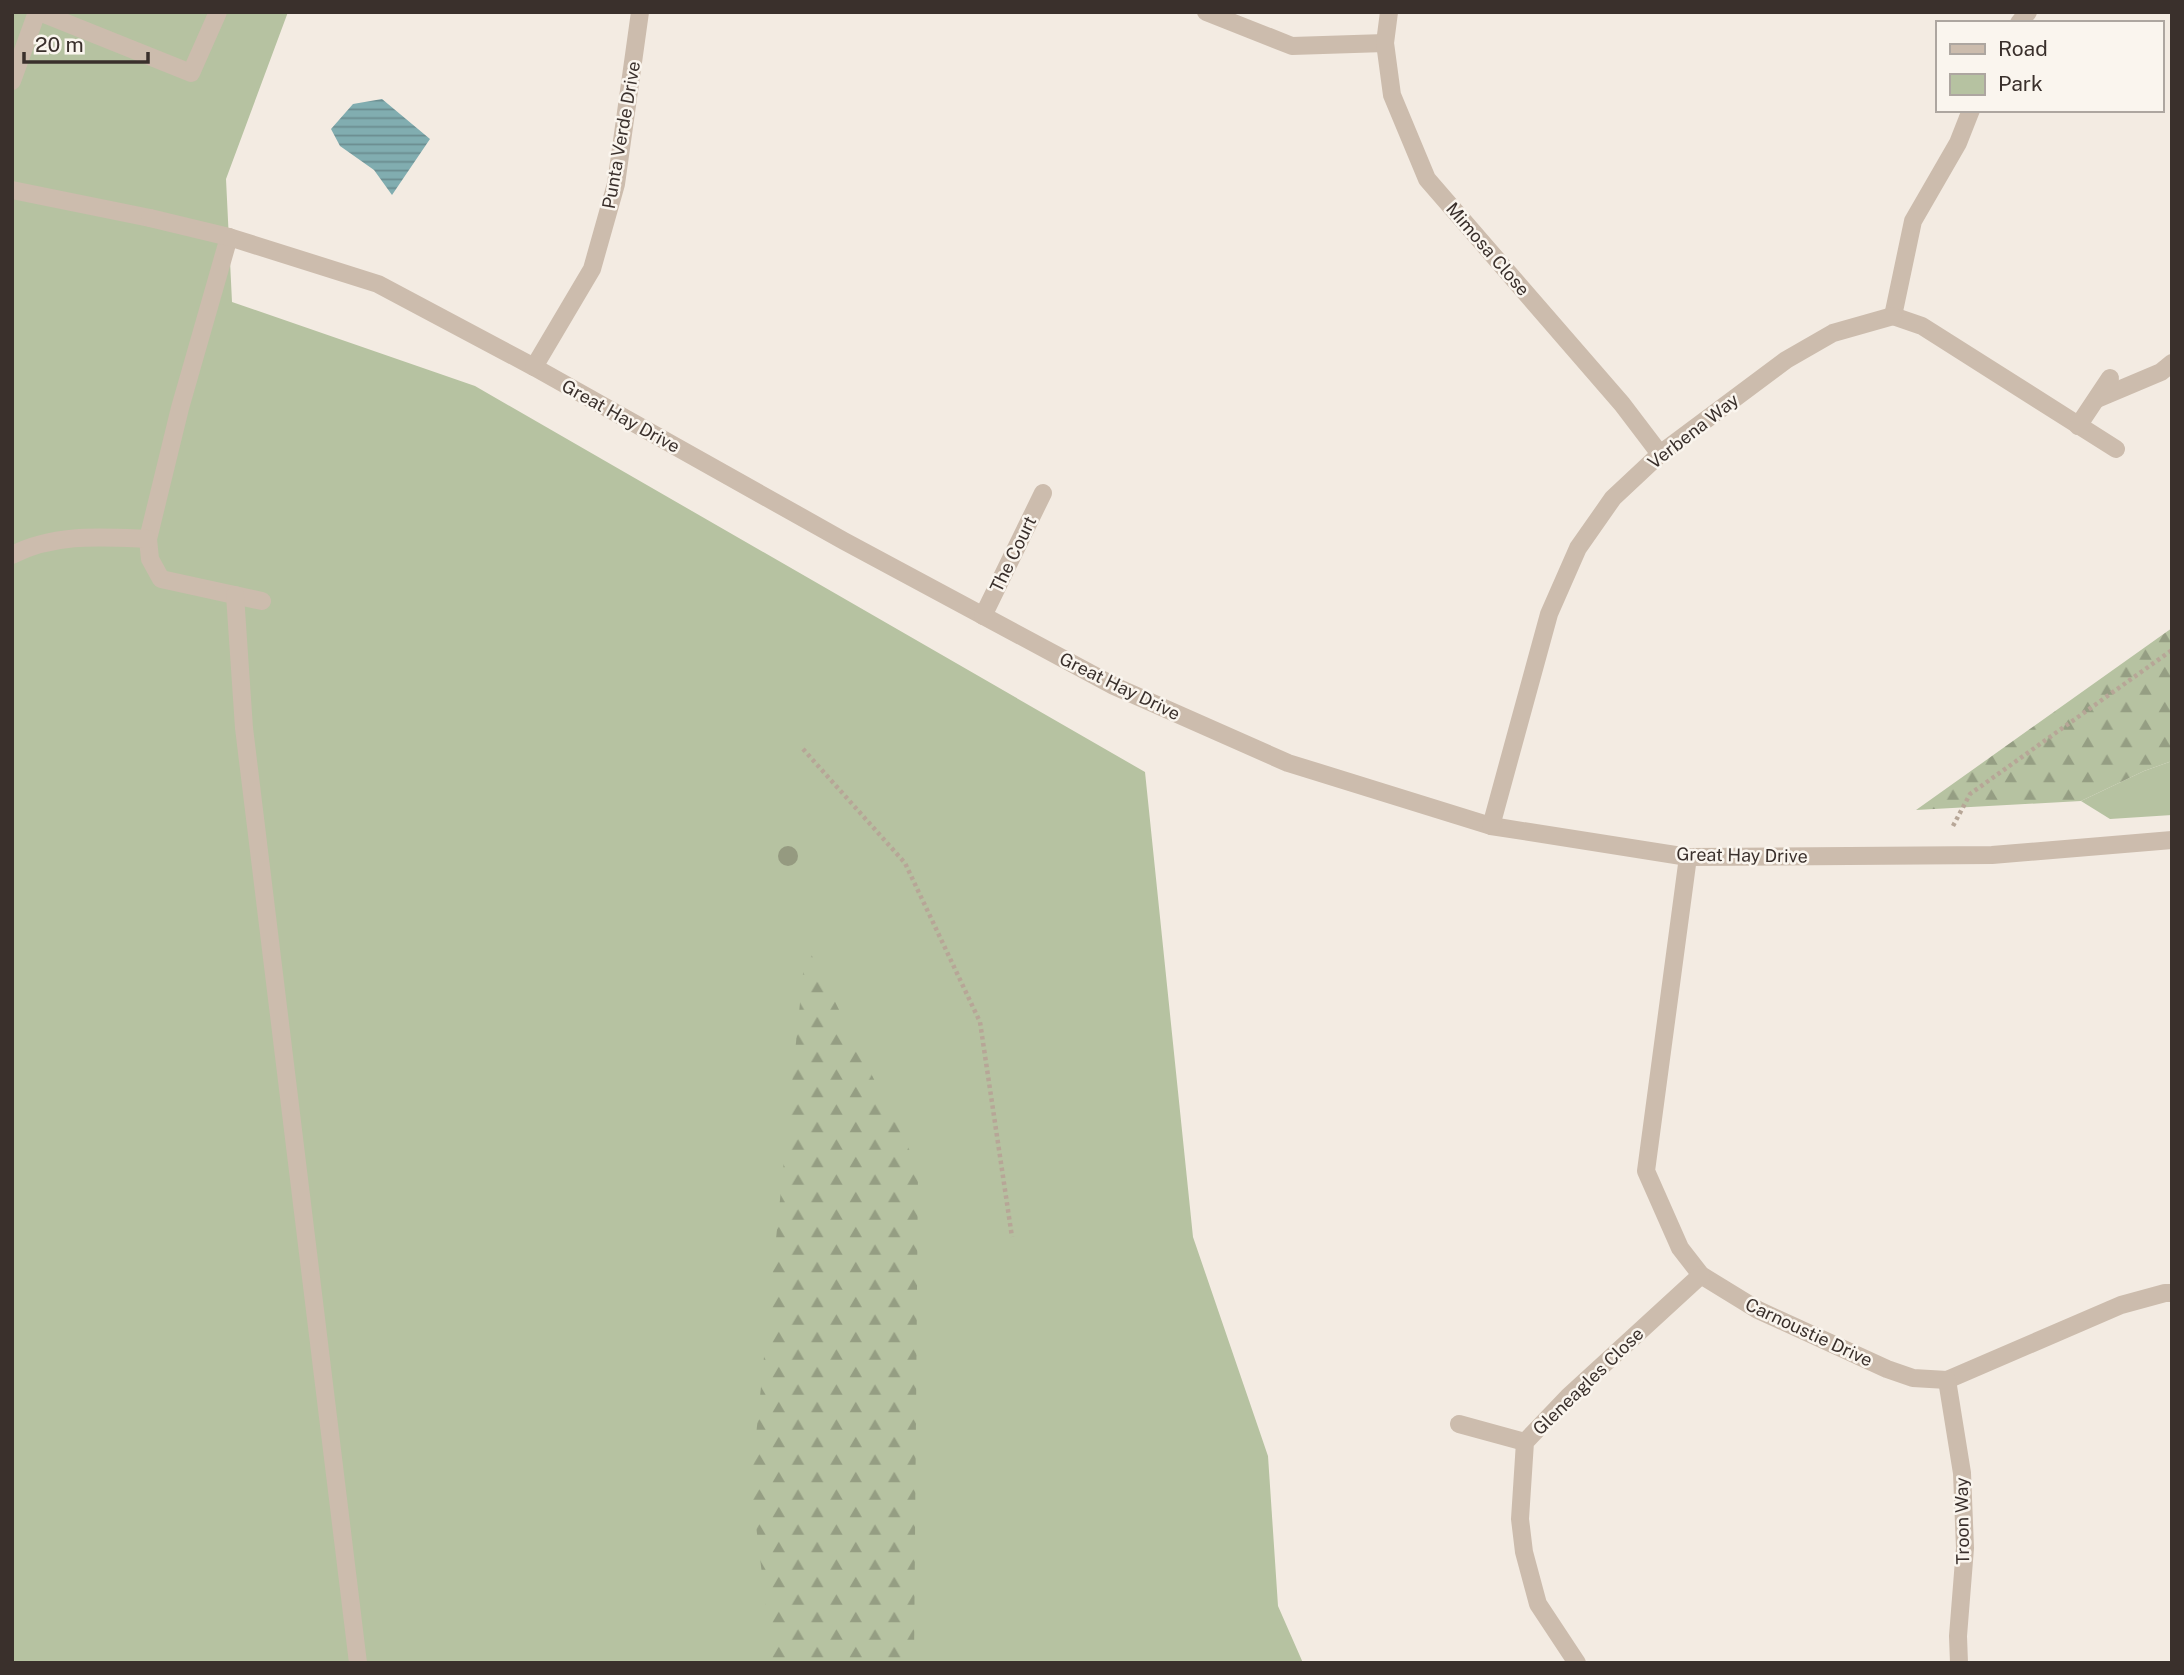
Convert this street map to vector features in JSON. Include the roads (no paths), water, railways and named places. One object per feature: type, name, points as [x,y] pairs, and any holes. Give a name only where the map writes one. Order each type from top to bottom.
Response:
[{"type":"street","points":[[12,81],[38,12],[191,73],[218,12]]},
{"type":"street","name":"Punta Verde Drive","points":[[534,367],[592,269],[616,184],[640,12]]},
{"type":"street","points":[[1206,12],[1292,46],[1385,43]]},
{"type":"street","name":"Mimosa Close","points":[[1389,12],[1385,43],[1392,95],[1427,179],[1622,404],[1660,454]]},
{"type":"street","points":[[1969,112],[1958,143],[1913,221],[1893,316],[1922,326],[2116,449]]},
{"type":"street","name":"Great Hay Drive","points":[[12,190],[229,237],[378,284],[534,367],[844,541],[1114,686],[1287,763],[1491,826],[1688,857],[1992,855],[2172,840]]},
{"type":"street","points":[[229,237],[180,408],[148,539],[150,559],[162,579],[262,601]]},
{"type":"street","name":"Verbena Way","points":[[1491,826],[1549,614],[1578,548],[1613,498],[1660,454],[1786,360],[1832,333],[1893,316]]},
{"type":"street","points":[[2096,399],[2161,372],[2172,363]]},
{"type":"street","points":[[2078,426],[2110,379]]},
{"type":"street","name":"The Court","points":[[983,616],[1043,493]]},
{"type":"street","points":[[12,555],[28,547],[60,539],[148,539]]},
{"type":"street","points":[[234,595],[244,728],[358,1663]]},
{"type":"street","name":"Carnoustie Drive","points":[[1688,857],[1646,1171],[1680,1248],[1701,1275],[1758,1310],[1887,1369],[1913,1378],[1947,1381],[2121,1305],[2172,1293]]},
{"type":"street","name":"Gleneagles Close","points":[[1577,1663],[1538,1604],[1524,1552],[1520,1519],[1525,1442],[1568,1397],[1701,1275]]},
{"type":"street","name":"Troon Way","points":[[1947,1381],[1962,1473],[1965,1548],[1958,1636],[1959,1663]]},
{"type":"street","points":[[1459,1424],[1525,1442]]},
{"type":"water","points":[[382,99],[430,139],[392,195],[374,170],[340,146],[331,129],[353,104]]}]
